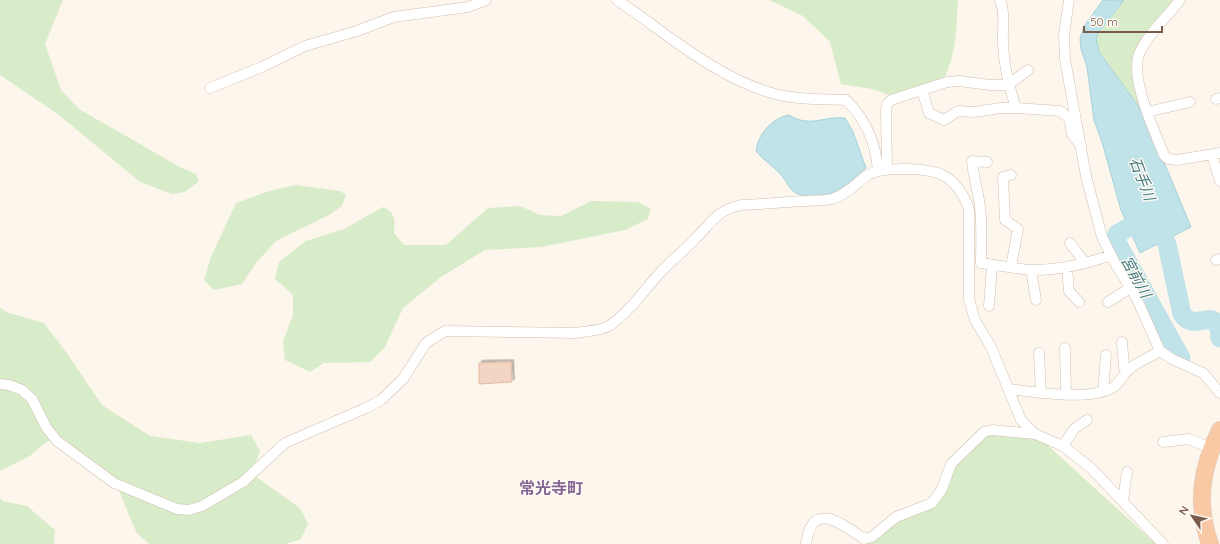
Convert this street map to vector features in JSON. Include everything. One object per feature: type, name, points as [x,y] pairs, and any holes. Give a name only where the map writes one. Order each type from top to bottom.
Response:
[{"type":"highway","points":[[1210,544],[1202,520],[1202,476],[1211,448],[1220,430]]},
{"type":"street","points":[[210,88],[264,66],[305,46],[356,31],[394,17],[468,7],[486,0]]},
{"type":"street","points":[[617,0],[676,42],[722,71],[749,84],[768,92],[788,97],[846,100],[856,110],[867,128],[874,144],[882,170]]},
{"type":"street","points":[[1069,0],[1064,35],[1065,59],[1086,176],[1102,237],[1130,288],[1160,351],[1172,359],[1203,373],[1220,393]]},
{"type":"street","points":[[1180,0],[1146,42],[1139,54],[1137,75],[1147,112],[1164,155],[1168,159],[1177,160],[1216,154],[1220,181]]},
{"type":"street","points":[[1003,3],[1002,43],[1008,85],[1016,108]]},
{"type":"street","points":[[882,170],[887,104],[891,100],[947,82],[959,81],[990,86],[1008,85],[1028,70]]},
{"type":"street","points":[[922,90],[930,113],[944,120],[958,111],[974,112],[1001,108],[1060,111],[1069,118],[1072,134],[1082,148]]},
{"type":"street","points":[[1147,112],[1190,102]]},
{"type":"street","points":[[987,162],[972,161],[974,179],[978,194],[981,225],[981,263],[1031,270],[1067,267],[1111,255]]},
{"type":"street","points":[[0,384],[9,385],[22,390],[32,399],[46,427],[57,441],[114,483],[177,509],[189,510],[202,506],[243,482],[285,443],[381,400],[403,379],[426,343],[445,331],[576,332],[595,330],[608,326],[622,314],[659,273],[719,213],[741,205],[832,199],[846,192],[868,175],[882,170],[920,168],[942,173],[952,181],[966,200],[970,218],[969,300],[975,320],[991,347],[1009,389],[1012,402],[1021,420],[1035,434]]},
{"type":"street","points":[[1011,175],[1003,177],[1005,220],[1018,228],[1011,267]]},
{"type":"street","points":[[1070,243],[1085,263]]},
{"type":"street","points":[[988,306],[992,265]]},
{"type":"street","points":[[1067,267],[1069,291],[1079,302]]},
{"type":"street","points":[[1031,270],[1036,300]]},
{"type":"street","points":[[1108,302],[1130,288]]},
{"type":"street","points":[[1122,342],[1124,367],[1128,370]]},
{"type":"street","points":[[1066,348],[1066,395]]},
{"type":"street","points":[[1009,389],[1066,395],[1103,391],[1116,385],[1128,370],[1160,351]]},
{"type":"street","points":[[1040,352],[1041,393]]},
{"type":"street","points":[[1103,391],[1106,355]]},
{"type":"street","points":[[1063,446],[1074,429],[1087,420]]},
{"type":"street","points":[[806,544],[808,530],[811,523],[819,520],[832,519],[840,522],[864,539],[872,537],[896,517],[932,503],[942,489],[951,464],[984,432],[992,430],[1035,434],[1063,446],[1092,469],[1123,500],[1163,544]]},
{"type":"street","points":[[1163,442],[1189,439],[1211,448]]},
{"type":"street","points":[[1123,500],[1127,472]]},
{"type":"green space","points":[[0,0],[63,0],[45,44],[61,90],[79,109],[178,166],[196,174],[199,181],[185,192],[172,194],[140,182],[59,115],[0,75]]},
{"type":"green space","points":[[769,0],[958,0],[955,41],[948,70],[943,80],[892,96],[872,89],[841,84],[830,42],[803,16]]},
{"type":"green space","points":[[1124,0],[1173,0],[1151,25],[1138,44],[1134,54],[1132,76],[1144,114],[1099,52],[1096,38]]},
{"type":"green space","points":[[295,185],[340,191],[346,195],[342,206],[329,215],[276,241],[256,263],[242,284],[214,290],[204,280],[211,257],[236,203],[266,192]]},
{"type":"green space","points":[[591,201],[638,202],[651,209],[648,219],[625,230],[541,247],[485,250],[441,277],[403,308],[385,347],[370,362],[324,363],[310,372],[285,360],[283,341],[293,315],[293,295],[275,279],[279,262],[306,241],[344,229],[383,207],[387,209],[394,217],[394,233],[404,245],[446,245],[488,208],[520,206],[540,215],[561,216]]},
{"type":"green space","points":[[0,308],[9,313],[44,323],[66,352],[102,405],[150,436],[200,443],[251,435],[260,451],[252,474],[300,508],[308,524],[301,539],[286,544],[149,544],[136,532],[113,476],[58,435],[42,445],[30,456],[0,471]]},
{"type":"green space","points":[[1002,427],[1043,441],[1156,544],[866,544],[903,515],[932,498],[952,465],[978,438]]},
{"type":"green space","points":[[0,498],[2,501],[27,506],[55,530],[54,544],[0,544]]},
{"type":"water","points":[[1103,0],[1124,0],[1096,38],[1099,52],[1144,114],[1191,227],[1140,253],[1121,210],[1102,142],[1094,120],[1087,67],[1081,49],[1080,39],[1084,26]]},
{"type":"water","points":[[789,115],[804,121],[845,118],[853,132],[866,168],[840,189],[832,193],[816,197],[799,194],[794,191],[779,172],[756,151],[757,145],[767,128],[777,120]]},
{"type":"building","points":[[511,362],[512,382],[479,384],[479,363]]},
{"type":"waterway","name":"宮前川","points":[[1150,215],[1117,234],[1115,239],[1181,358]]},
{"type":"waterway","name":"石手川","points":[[1156,215],[1167,244],[1182,314],[1188,320],[1211,320],[1215,322],[1218,327],[1220,338]]},
{"type":"district","name":"常光寺町","points":[[551,488]]}]
